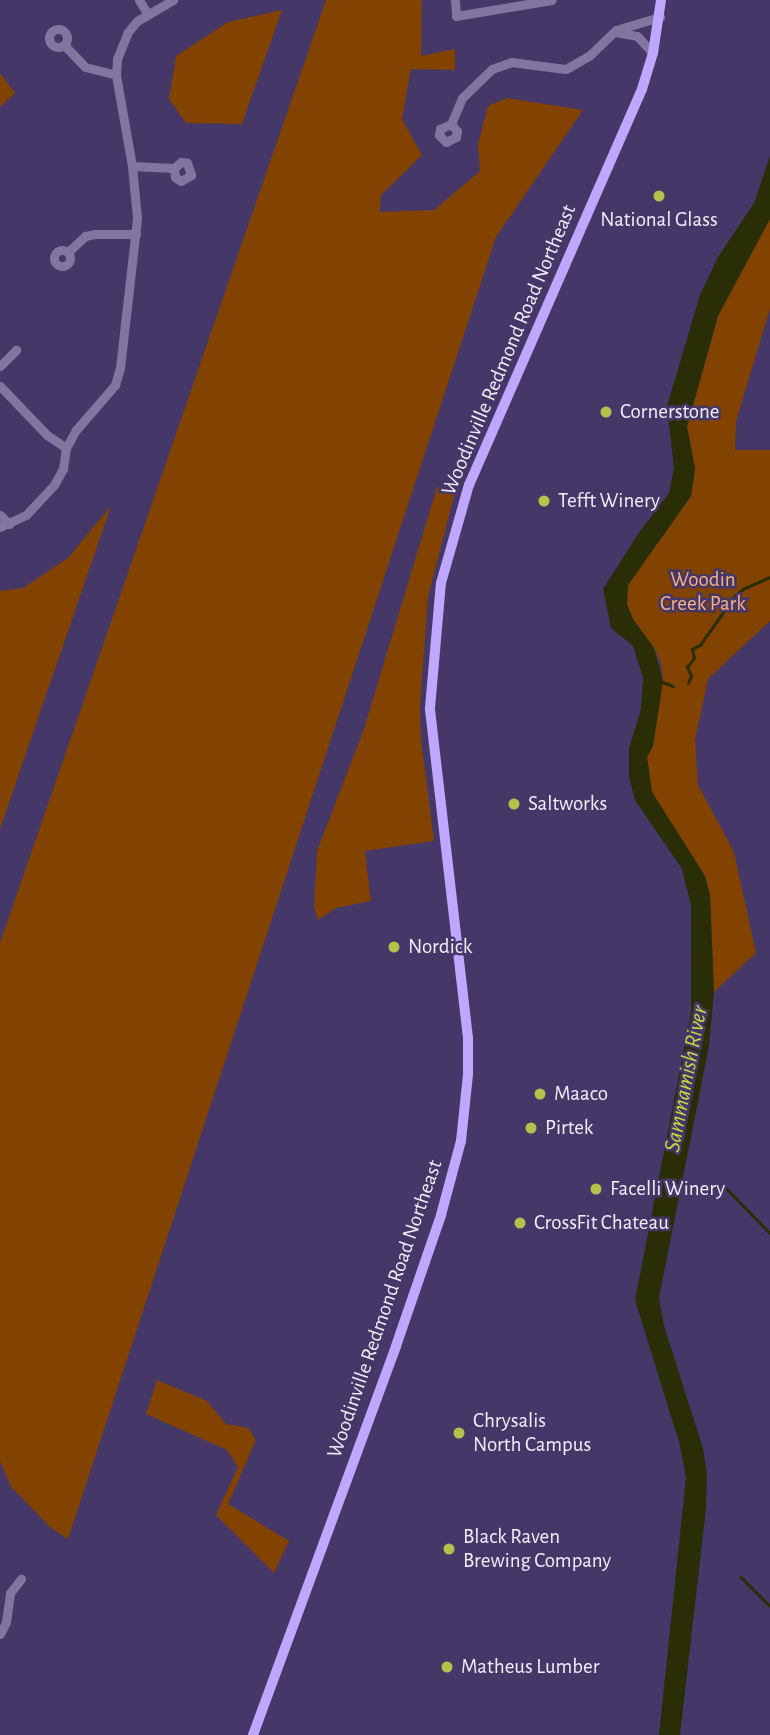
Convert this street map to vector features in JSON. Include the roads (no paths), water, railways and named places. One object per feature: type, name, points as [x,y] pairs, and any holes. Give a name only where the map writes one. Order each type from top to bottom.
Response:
[{"type":"main road","name":"Woodinville Redmond Road Northeast","points":[[253,1735],[396,1346],[441,1215],[461,1141],[468,1074],[468,1038],[430,708],[441,583],[469,485],[625,132],[653,53],[661,0]]},
{"type":"street","points":[[139,0],[147,13]]},
{"type":"street","points":[[0,515],[4,526],[40,503],[63,469],[66,448],[76,430],[115,386],[120,368],[137,218],[132,166],[116,75],[121,45],[128,32],[147,13],[173,0]]},
{"type":"street","points":[[455,0],[456,16],[510,4],[552,0]]},
{"type":"street","points":[[451,124],[461,98],[492,69],[511,62],[566,69],[590,55],[614,32],[660,16]]},
{"type":"street","points":[[614,32],[637,36],[653,53]]},
{"type":"street","points":[[64,45],[85,67],[116,75]]},
{"type":"street","points":[[132,166],[174,168]]},
{"type":"street","points":[[68,252],[85,236],[94,233],[136,234]]},
{"type":"street","points":[[0,366],[16,349]]},
{"type":"street","points":[[0,386],[47,435],[66,448]]},
{"type":"street","points":[[0,1634],[6,1622],[10,1593],[20,1579]]},
{"type":"water","name":"Sammamish River","points":[[770,156],[770,219],[718,316],[687,427],[695,468],[691,496],[628,585],[627,604],[633,619],[654,648],[663,681],[653,746],[647,757],[652,792],[705,876],[710,895],[714,992],[709,1046],[659,1298],[664,1326],[703,1448],[707,1474],[706,1509],[680,1735],[659,1735],[686,1477],[679,1442],[635,1300],[691,1013],[691,905],[682,869],[635,800],[629,777],[629,748],[641,709],[643,678],[633,646],[611,628],[603,589],[638,534],[669,493],[674,468],[667,406],[700,295],[718,257],[754,203]]},
{"type":"waterway","points":[[688,683],[691,676],[687,667],[694,658],[692,649],[700,645],[734,597],[743,589],[770,577]]},
{"type":"waterway","points":[[660,681],[673,686]]},
{"type":"waterway","points":[[723,1185],[770,1233]]},
{"type":"waterway","points":[[741,1577],[770,1606]]},
{"type":"place","name":"National Glass","points":[[659,196]]},
{"type":"place","name":"Cornerstone","points":[[606,412]]},
{"type":"place","name":"Tefft Winery","points":[[544,501]]},
{"type":"place","name":"Saltworks","points":[[514,804]]},
{"type":"place","name":"Nordick","points":[[394,947]]},
{"type":"place","name":"Maaco","points":[[540,1094]]},
{"type":"place","name":"Pirtek","points":[[531,1128]]},
{"type":"place","name":"Facelli Winery","points":[[596,1189]]},
{"type":"place","name":"CrossFit Chateau","points":[[520,1223]]},
{"type":"place","name":"Chrysalis North Campus","points":[[459,1433]]},
{"type":"place","name":"Black Raven Brewing Company","points":[[449,1549]]},
{"type":"place","name":"Matheus Lumber","points":[[447,1667]]},
{"type":"park label","name":"Woodin Creek Park","points":[[703,592]]}]
